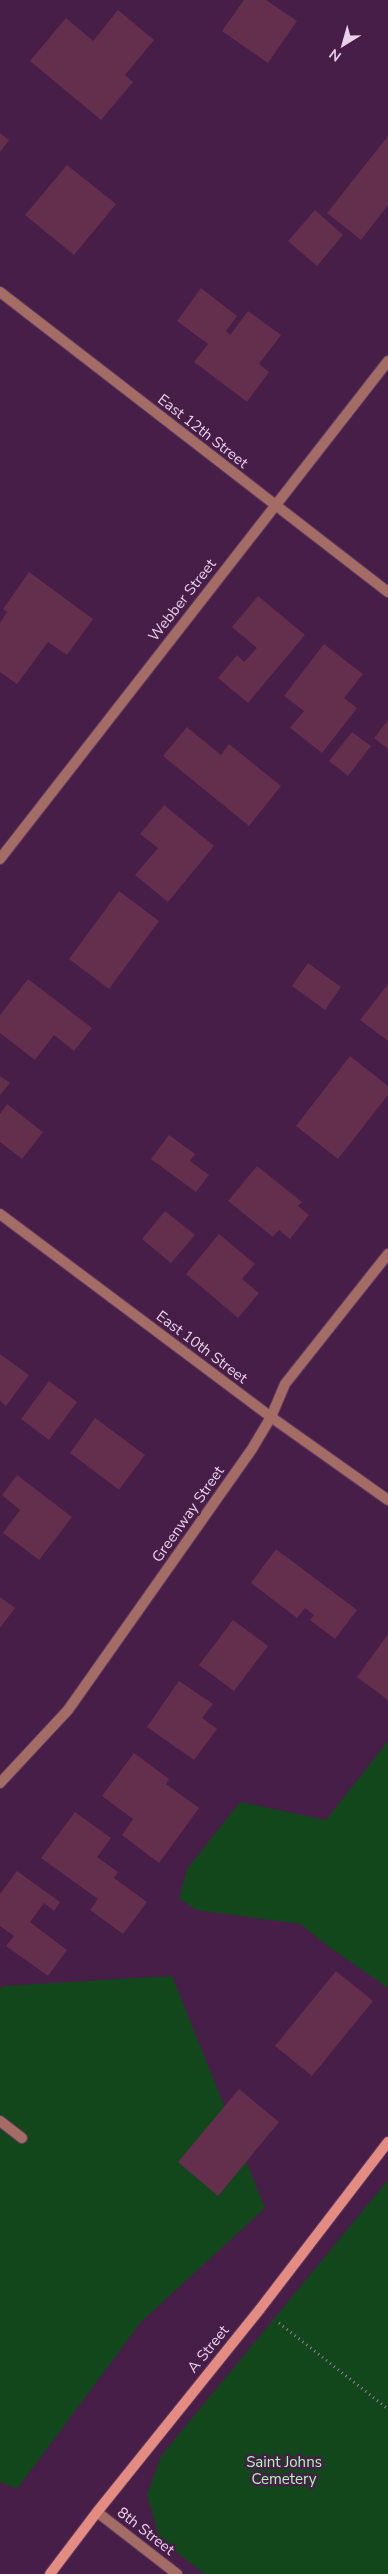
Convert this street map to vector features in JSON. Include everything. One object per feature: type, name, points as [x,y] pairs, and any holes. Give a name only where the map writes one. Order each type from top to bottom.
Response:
[{"type":"street","name":"East 12th Street","points":[[0,292],[274,506],[388,592]]},
{"type":"street","name":"Webber Street","points":[[0,859],[388,361]]},
{"type":"street","name":"East 10th Street","points":[[0,1214],[271,1417],[388,1500]]},
{"type":"street","name":"Greenway Street","points":[[0,1783],[68,1710],[252,1449],[271,1417],[285,1384],[388,1254]]},
{"type":"street","points":[[0,2122],[22,2138]]},
{"type":"street","name":"A Street","points":[[50,2574],[96,2512],[260,2309],[388,2142]]},
{"type":"street","name":"8th Street","points":[[96,2512],[177,2574]]},
{"type":"path","points":[[260,2309],[388,2409]]},
{"type":"green space","points":[[388,1741],[388,1988],[329,1947],[300,1924],[196,1910],[179,1898],[187,1869],[240,1802],[326,1820]]},
{"type":"green space","points":[[172,1976],[265,2208],[141,2322],[17,2489],[0,2482],[0,1989],[3,1986]]},
{"type":"green space","name":"Saint Johns Cemetery","points":[[388,2180],[388,2574],[205,2574],[160,2540],[147,2495],[161,2456]]},
{"type":"building","points":[[244,0],[266,0],[297,21],[268,63],[222,31]]},
{"type":"building","points":[[118,10],[154,40],[125,75],[133,82],[101,120],[30,61],[66,18],[93,41]]},
{"type":"building","points":[[0,133],[9,140],[0,152]]},
{"type":"building","points":[[388,136],[388,205],[361,240],[327,213]]},
{"type":"building","points":[[67,165],[116,204],[74,255],[25,215]]},
{"type":"building","points":[[315,210],[343,235],[317,266],[288,241]]},
{"type":"building","points":[[201,288],[237,316],[226,331],[230,335],[248,311],[281,335],[259,364],[269,372],[247,402],[194,362],[208,344],[177,321]]},
{"type":"building","points":[[29,572],[93,619],[67,655],[48,642],[17,684],[0,672],[0,623],[7,612],[3,609]]},
{"type":"building","points":[[258,596],[305,635],[248,703],[218,678],[237,655],[244,662],[257,648],[232,627]]},
{"type":"building","points":[[324,644],[363,674],[344,698],[357,708],[322,753],[290,728],[304,711],[284,696]]},
{"type":"building","points":[[388,720],[388,749],[374,738]]},
{"type":"building","points":[[187,727],[221,755],[229,744],[281,786],[249,826],[163,756]]},
{"type":"building","points":[[352,732],[371,746],[348,776],[329,761]]},
{"type":"building","points":[[164,805],[214,846],[168,902],[135,875],[158,848],[140,834]]},
{"type":"building","points":[[119,891],[159,921],[109,989],[69,959]]},
{"type":"building","points":[[308,963],[341,987],[325,1010],[292,986]]},
{"type":"building","points":[[28,979],[92,1028],[74,1051],[54,1035],[35,1060],[0,1033],[0,1015]]},
{"type":"building","points":[[388,984],[388,1041],[360,1020]]},
{"type":"building","points":[[350,1056],[388,1086],[388,1095],[338,1159],[296,1126]]},
{"type":"building","points":[[0,1076],[10,1083],[0,1095]]},
{"type":"building","points":[[7,1104],[43,1132],[22,1159],[0,1142],[0,1114]]},
{"type":"building","points":[[169,1135],[195,1154],[190,1161],[209,1175],[196,1192],[151,1159]]},
{"type":"building","points":[[257,1166],[302,1202],[298,1206],[309,1215],[290,1239],[279,1230],[273,1237],[228,1201]]},
{"type":"building","points":[[165,1211],[195,1235],[171,1263],[142,1239]]},
{"type":"building","points":[[219,1234],[255,1264],[242,1279],[259,1293],[238,1318],[186,1274]]},
{"type":"building","points":[[0,1354],[29,1375],[6,1406],[0,1401]]},
{"type":"building","points":[[49,1381],[77,1402],[49,1440],[21,1419]]},
{"type":"building","points":[[95,1418],[145,1455],[119,1490],[70,1453]]},
{"type":"building","points":[[17,1475],[72,1517],[39,1560],[3,1533],[20,1510],[2,1495]]},
{"type":"building","points":[[276,1549],[357,1610],[335,1639],[310,1620],[314,1615],[305,1608],[297,1618],[251,1583]]},
{"type":"building","points":[[0,1597],[15,1608],[0,1628]]},
{"type":"building","points":[[233,1620],[268,1646],[234,1691],[199,1665]]},
{"type":"building","points":[[388,1634],[388,1700],[357,1677]]},
{"type":"building","points":[[179,1681],[213,1704],[202,1718],[217,1729],[194,1760],[147,1727]]},
{"type":"building","points":[[134,1753],[169,1779],[166,1784],[199,1808],[159,1863],[122,1835],[133,1819],[102,1796]]},
{"type":"building","points":[[75,1812],[111,1838],[97,1857],[118,1872],[114,1878],[147,1902],[123,1934],[90,1910],[98,1899],[41,1858]]},
{"type":"building","points":[[17,1871],[60,1902],[54,1911],[44,1903],[30,1922],[67,1950],[48,1976],[6,1946],[14,1936],[0,1926],[0,1894]]},
{"type":"building","points":[[336,1971],[373,2001],[312,2076],[275,2046]]},
{"type":"building","points":[[239,2089],[279,2122],[218,2196],[178,2162]]}]
